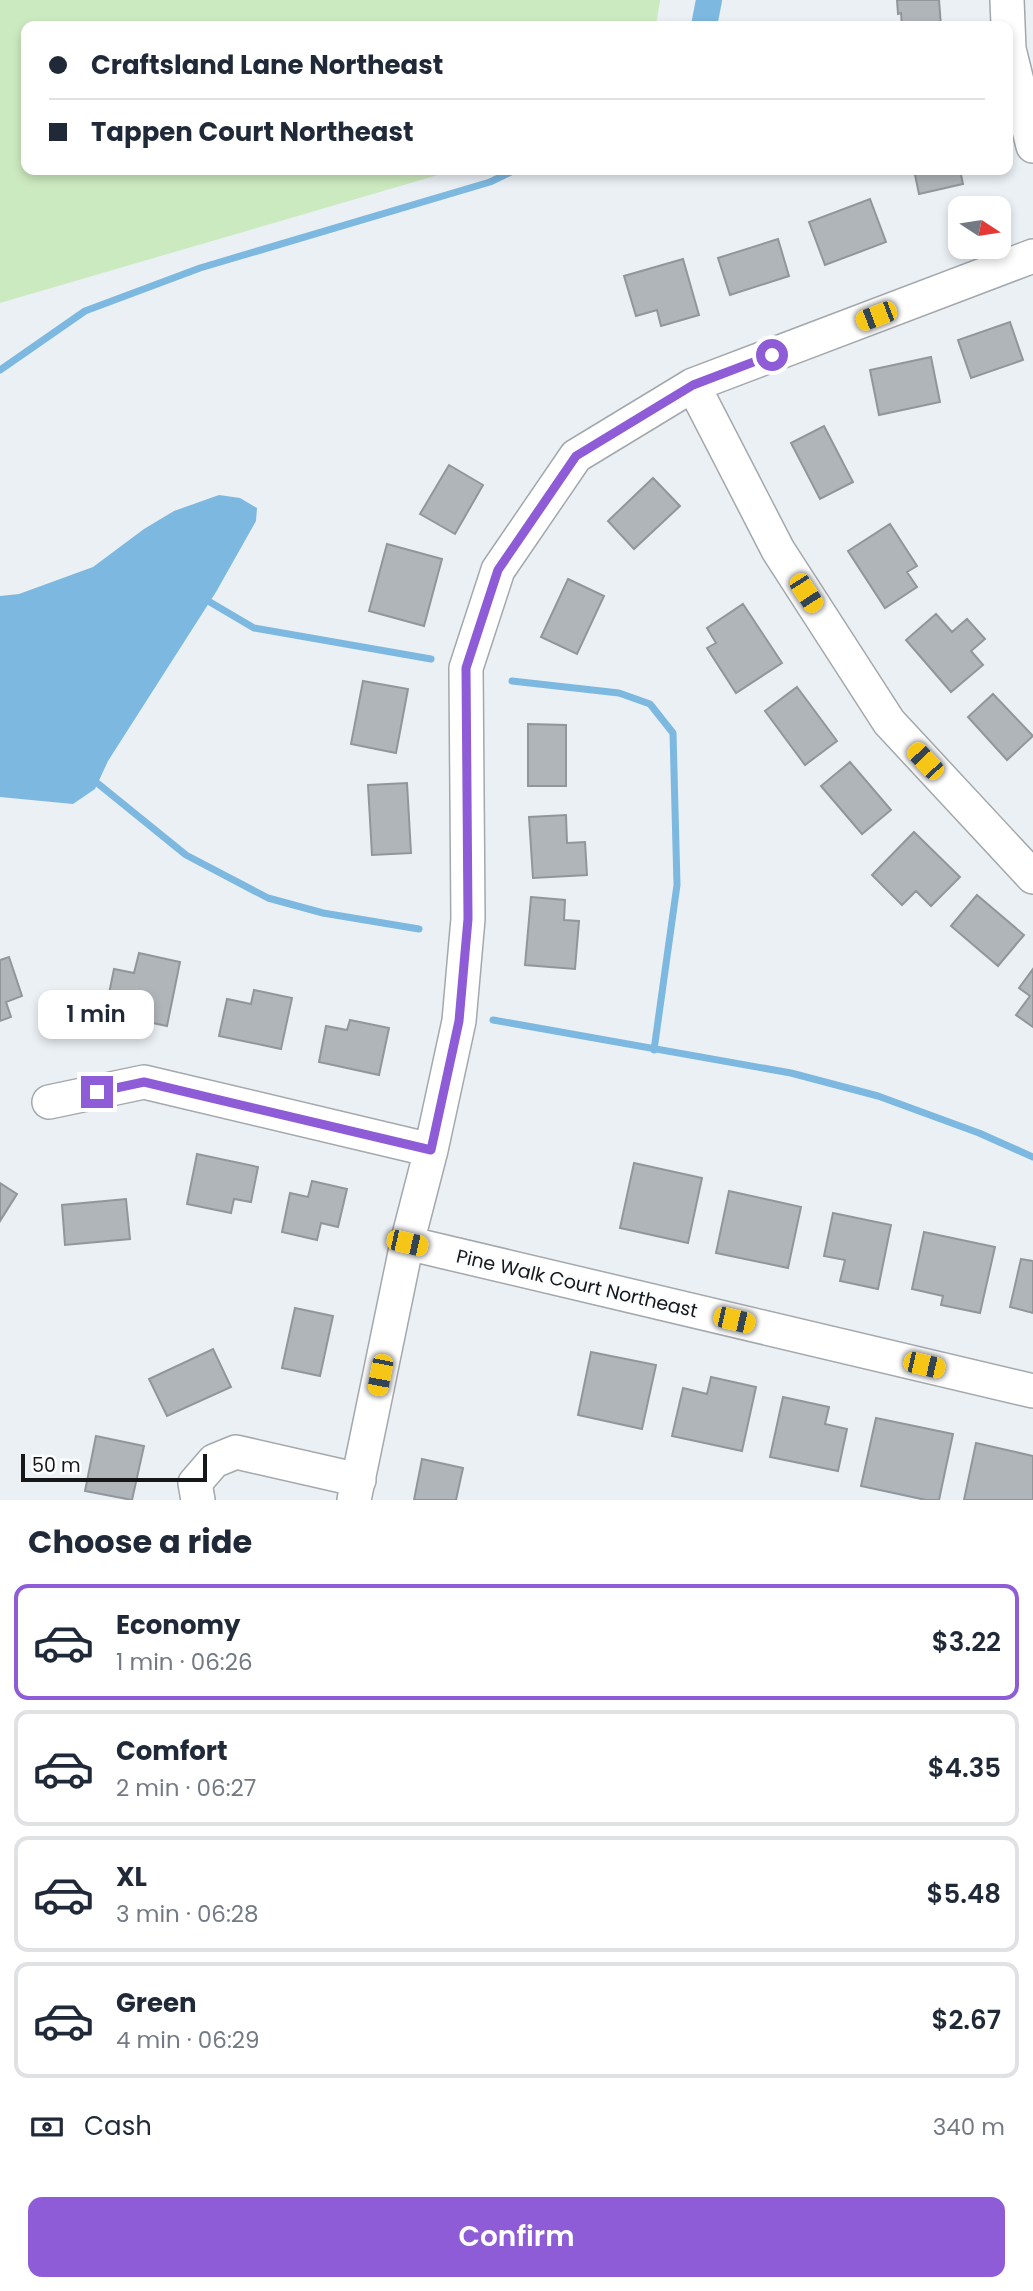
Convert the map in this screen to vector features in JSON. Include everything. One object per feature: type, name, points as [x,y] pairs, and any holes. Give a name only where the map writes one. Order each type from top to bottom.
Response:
[{"type":"street","points":[[1007,0],[1008,21]]},
{"type":"street","points":[[1013,65],[1033,146]]},
{"type":"street","points":[[198,1500],[195,1483],[214,1461],[236,1452],[357,1490],[407,1243],[431,1150],[459,1021],[468,919],[466,668],[498,570],[576,456],[693,385],[1033,257]]},
{"type":"street","points":[[693,385],[778,550],[889,722],[1033,877]]},
{"type":"street","points":[[50,1102],[144,1082],[431,1150]]},
{"type":"street","name":"Pine Walk Court Northeast","points":[[407,1243],[1033,1391]]},
{"type":"green space","points":[[0,0],[660,0],[657,21],[21,21],[21,175],[438,175],[0,303]]},
{"type":"water","points":[[219,495],[240,498],[257,508],[256,521],[216,592],[108,761],[95,789],[73,804],[0,797],[0,596],[19,594],[93,567],[144,529],[174,511]]},
{"type":"building","points":[[897,0],[939,0],[941,21],[902,21],[901,13],[898,14]]},
{"type":"building","points":[[915,175],[961,175],[963,184],[919,194]]},
{"type":"building","points":[[870,199],[886,242],[825,265],[809,222]]},
{"type":"building","points":[[778,239],[789,276],[730,295],[718,258]]},
{"type":"building","points":[[683,259],[699,315],[661,326],[657,310],[636,316],[624,276]]},
{"type":"building","points":[[1010,322],[1023,360],[971,378],[958,340]]},
{"type":"building","points":[[931,357],[940,402],[879,415],[870,370]]},
{"type":"building","points":[[824,426],[853,482],[820,499],[791,443]]},
{"type":"building","points":[[449,465],[483,485],[455,534],[420,514]]},
{"type":"building","points":[[653,478],[680,506],[634,549],[608,521]]},
{"type":"building","points":[[890,524],[917,566],[907,572],[917,587],[885,608],[848,551]]},
{"type":"building","points":[[387,544],[442,559],[424,626],[369,611]]},
{"type":"building","points":[[568,579],[604,596],[577,654],[541,637]]},
{"type":"building","points":[[743,604],[782,663],[736,693],[707,648],[716,643],[707,628]]},
{"type":"building","points":[[936,614],[952,632],[967,619],[985,639],[971,651],[983,665],[951,692],[906,640]]},
{"type":"building","points":[[363,681],[408,689],[396,753],[351,744]]},
{"type":"building","points":[[797,687],[837,741],[805,765],[765,711]]},
{"type":"building","points":[[993,694],[1033,736],[1007,760],[968,717]]},
{"type":"building","points":[[528,724],[566,725],[566,786],[528,786]]},
{"type":"building","points":[[850,762],[891,810],[862,834],[821,786]]},
{"type":"building","points":[[407,783],[411,853],[372,855],[368,785]]},
{"type":"building","points":[[566,815],[567,843],[585,842],[587,875],[533,878],[529,817]]},
{"type":"building","points":[[914,832],[960,877],[931,906],[916,891],[902,905],[872,875]]},
{"type":"building","points":[[977,895],[1024,935],[998,966],[951,926]]},
{"type":"building","points":[[531,897],[565,900],[564,920],[579,921],[575,969],[525,965]]},
{"type":"building","points":[[139,953],[180,962],[167,1026],[105,1013],[114,969],[134,973]]},
{"type":"building","points":[[9,957],[22,996],[6,1002],[11,1017],[0,1021],[0,960]]},
{"type":"building","points":[[1033,969],[1033,1027],[1016,1015],[1030,996],[1019,988]]},
{"type":"building","points":[[254,990],[292,998],[281,1049],[219,1036],[227,999],[251,1004]]},
{"type":"building","points":[[350,1020],[389,1028],[379,1075],[319,1062],[326,1026],[347,1030]]},
{"type":"building","points":[[197,1154],[258,1167],[251,1202],[234,1199],[231,1213],[187,1204]]},
{"type":"building","points":[[634,1163],[702,1178],[688,1243],[620,1228]]},
{"type":"building","points":[[312,1181],[347,1189],[338,1227],[321,1223],[317,1240],[282,1232],[290,1193],[308,1197]]},
{"type":"building","points":[[0,1183],[17,1194],[0,1221]]},
{"type":"building","points":[[729,1191],[801,1207],[788,1268],[716,1253]]},
{"type":"building","points":[[126,1199],[130,1239],[65,1245],[62,1205]]},
{"type":"building","points":[[833,1213],[891,1225],[878,1289],[840,1281],[845,1260],[824,1256]]},
{"type":"building","points":[[924,1232],[995,1247],[980,1313],[941,1305],[943,1296],[912,1289]]},
{"type":"building","points":[[1021,1259],[1033,1261],[1033,1313],[1010,1307]]},
{"type":"building","points":[[295,1308],[333,1316],[320,1376],[282,1368]]},
{"type":"building","points":[[213,1349],[231,1387],[167,1416],[149,1379]]},
{"type":"building","points":[[591,1352],[656,1365],[642,1429],[578,1415]]},
{"type":"building","points":[[711,1377],[756,1387],[742,1451],[672,1436],[683,1388],[707,1394]]},
{"type":"building","points":[[783,1397],[829,1407],[825,1424],[847,1429],[838,1471],[770,1457]]},
{"type":"building","points":[[876,1418],[953,1434],[939,1500],[926,1500],[861,1486]]},
{"type":"building","points":[[96,1436],[144,1446],[132,1500],[85,1491]]},
{"type":"building","points":[[976,1443],[1033,1456],[1033,1500],[964,1500]]},
{"type":"building","points":[[422,1459],[463,1468],[456,1500],[414,1500]]},
{"type":"waterway","points":[[705,21],[709,0]]},
{"type":"waterway","points":[[0,370],[85,311],[200,268],[490,182],[505,175]]},
{"type":"waterway","points":[[203,598],[254,628],[431,659]]},
{"type":"waterway","points":[[512,681],[619,693],[650,704],[673,733],[677,885],[654,1050]]},
{"type":"waterway","points":[[91,778],[186,855],[268,898],[323,913],[419,929]]},
{"type":"waterway","points":[[493,1020],[791,1073],[878,1096],[979,1133],[1033,1157]]},
{"type":"route","points":[[97,1092],[144,1082],[431,1150],[459,1021],[468,919],[466,668],[498,570],[576,456],[693,385],[772,355]]}]
